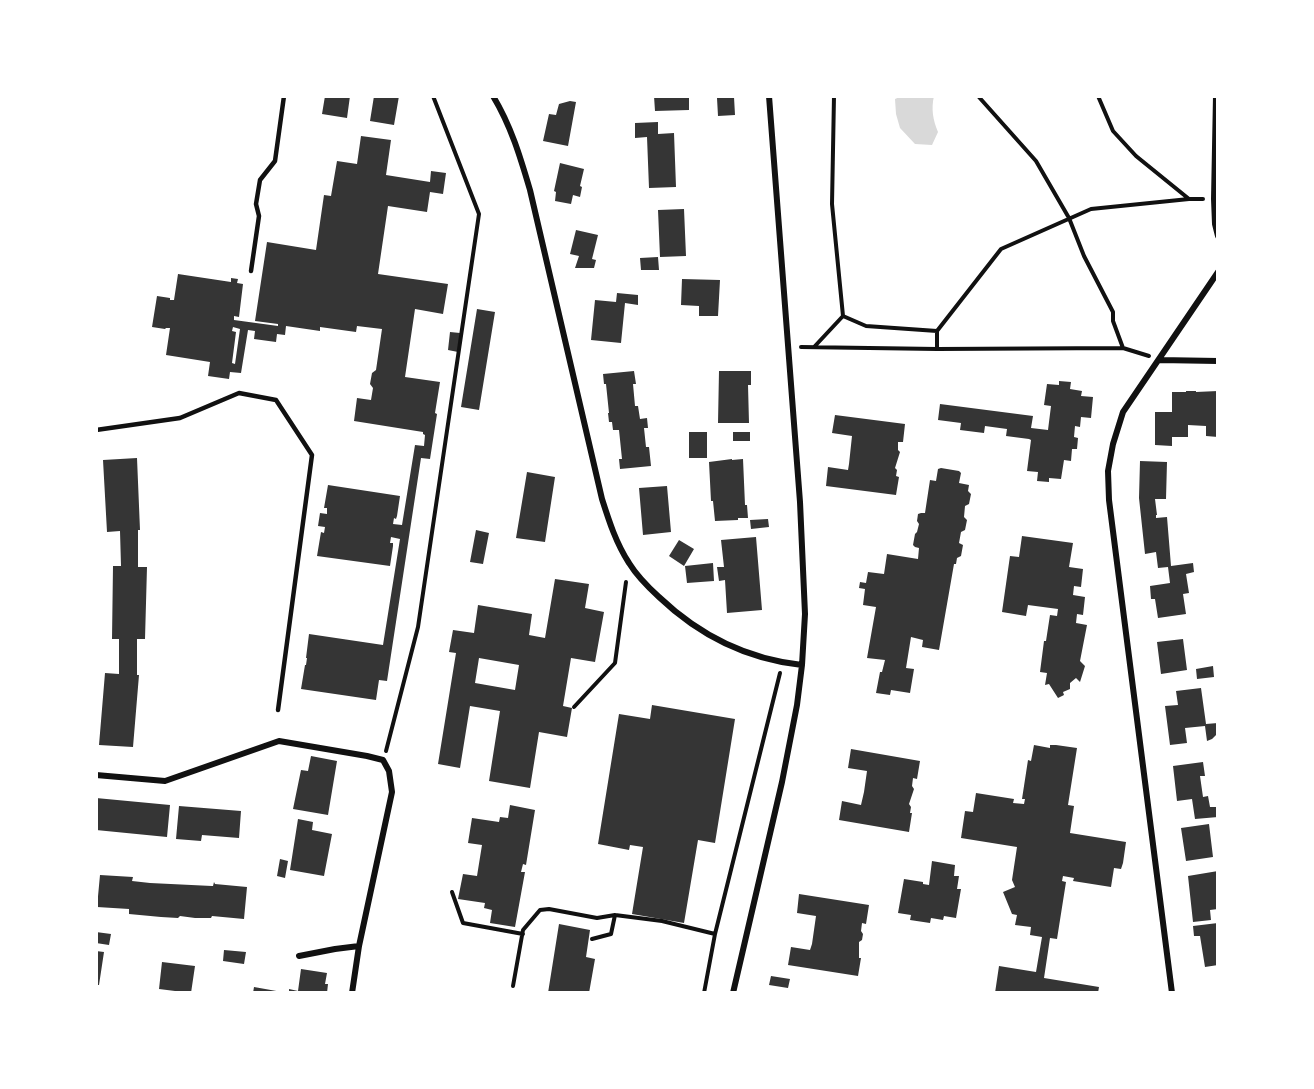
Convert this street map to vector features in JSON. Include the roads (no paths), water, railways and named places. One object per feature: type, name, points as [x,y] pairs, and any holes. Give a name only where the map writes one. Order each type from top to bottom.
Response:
[{"type":"street","points":[[493,96],[505,117],[530,189],[602,499],[613,532],[629,563],[646,586],[693,627],[717,641],[742,651],[782,663],[802,665]]},
{"type":"street","points":[[733,993],[782,782],[797,705],[805,614],[800,502],[769,96]]},
{"type":"street","points":[[1216,96],[1214,199],[1218,236]]},
{"type":"street","points":[[1172,993],[1111,511],[1108,471],[1113,444],[1124,412],[1218,272]]},
{"type":"street","points":[[1160,360],[1218,361]]},
{"type":"street","points":[[96,775],[165,781],[279,741],[383,760],[389,771],[392,792],[359,946],[352,993]]},
{"type":"street","points":[[299,956],[359,946]]},
{"type":"lane","points":[[251,271],[259,216],[256,204],[260,180],[275,161],[284,96]]},
{"type":"lane","points":[[96,430],[180,418],[239,393],[276,400],[312,455],[278,710]]}]
